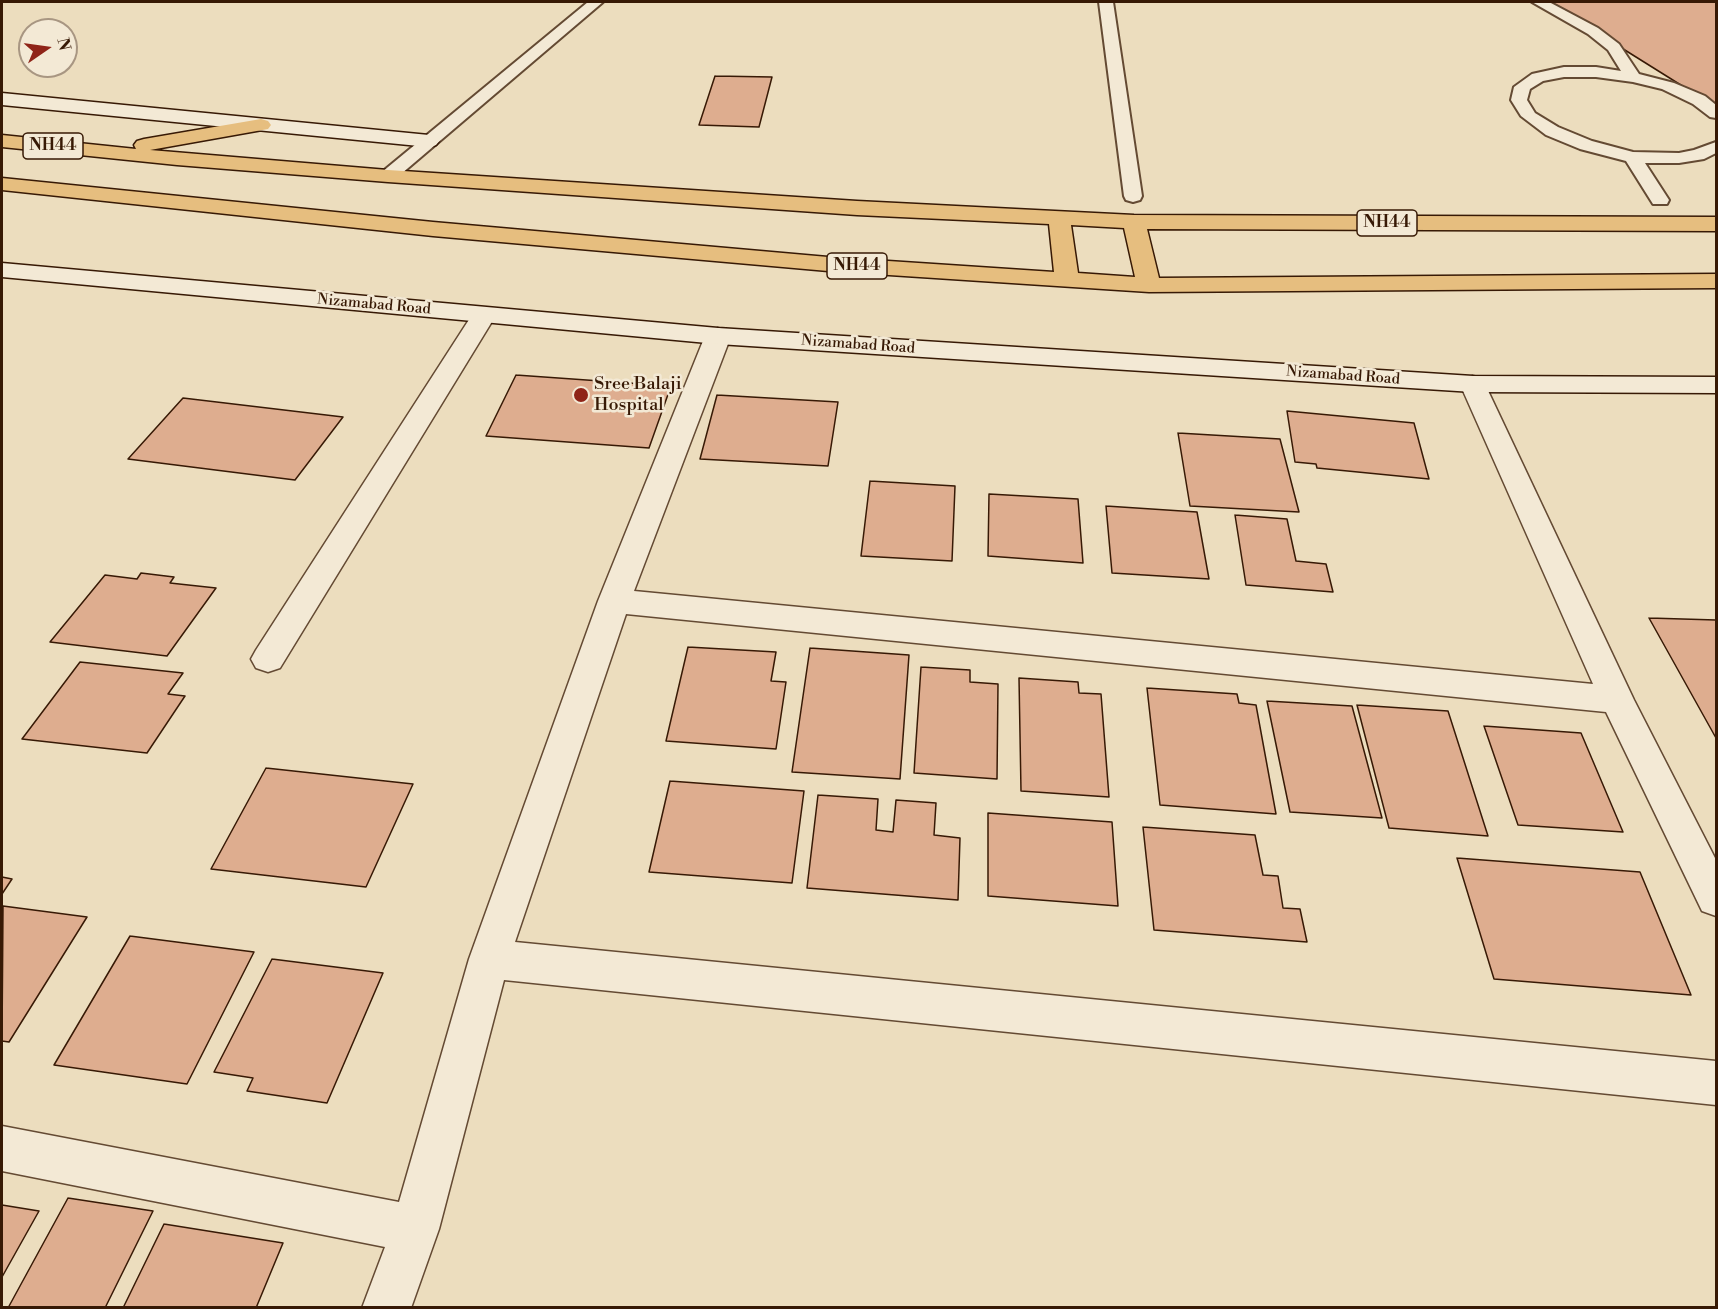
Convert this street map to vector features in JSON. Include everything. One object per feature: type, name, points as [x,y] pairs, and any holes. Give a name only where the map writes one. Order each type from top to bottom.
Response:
[{"type":"highway","points":[[104,152],[261,125]]},
{"type":"highway","name":"NH44","points":[[2,141],[388,176],[856,208],[1134,222],[1716,224]]},
{"type":"highway","name":"NH44","points":[[2,184],[433,229],[828,264],[1149,285],[1716,281]]},
{"type":"highway","points":[[1059,218],[1068,279]]},
{"type":"highway","points":[[1134,222],[1149,285]]},
{"type":"street","points":[[2,99],[429,141]]},
{"type":"street","name":"Nizamabad Road","points":[[2,270],[718,336],[1473,384],[1716,385]]},
{"type":"street","points":[[268,659],[484,315]]},
{"type":"street","points":[[386,1308],[415,1229],[489,959],[614,601],[718,336]]},
{"type":"street","points":[[1473,384],[1617,700],[1716,898]]},
{"type":"street","points":[[614,601],[1617,700]]},
{"type":"street","points":[[489,959],[1716,1083]]},
{"type":"street","points":[[2,1149],[415,1229]]},
{"type":"lane","points":[[388,176],[596,2]]},
{"type":"lane","points":[[1106,2],[1133,196]]},
{"type":"lane","points":[[1539,2],[1593,31],[1614,47],[1633,76]]},
{"type":"lane","points":[[1716,113],[1699,100],[1668,86],[1633,76],[1596,72],[1555,73],[1538,77],[1522,87],[1519,100],[1529,116],[1552,131],[1586,145],[1633,157],[1679,158],[1698,155],[1716,147]]},
{"type":"lane","points":[[1698,155],[1716,158]]},
{"type":"lane","points":[[1633,157],[1660,200]]},
{"type":"building","points":[[1548,2],[1716,2],[1716,107]]},
{"type":"building","points":[[715,76],[772,77],[759,127],[699,125]]},
{"type":"building","points":[[516,375],[671,386],[649,448],[486,436]]},
{"type":"building","points":[[717,395],[838,402],[828,466],[700,459]]},
{"type":"building","points":[[183,398],[343,417],[295,480],[128,459]]},
{"type":"building","points":[[1287,411],[1414,423],[1429,479],[1317,468],[1316,464],[1295,462]]},
{"type":"building","points":[[1178,433],[1280,439],[1299,512],[1190,506]]},
{"type":"building","points":[[870,481],[955,486],[952,561],[861,556]]},
{"type":"building","points":[[989,494],[1078,499],[1083,563],[988,556]]},
{"type":"building","points":[[1106,506],[1197,512],[1209,579],[1112,573]]},
{"type":"building","points":[[1235,515],[1287,519],[1296,561],[1326,564],[1333,592],[1246,585]]},
{"type":"building","points":[[141,573],[174,577],[170,583],[216,588],[167,656],[50,642],[105,575],[137,579]]},
{"type":"building","points":[[1649,618],[1716,620],[1716,738]]},
{"type":"building","points":[[688,647],[776,652],[771,681],[786,682],[776,749],[666,741]]},
{"type":"building","points":[[810,648],[909,655],[900,779],[792,772]]},
{"type":"building","points":[[80,662],[183,673],[168,694],[185,696],[147,753],[22,739]]},
{"type":"building","points":[[921,667],[970,670],[970,682],[998,684],[997,779],[914,773]]},
{"type":"building","points":[[1019,678],[1078,682],[1079,693],[1101,694],[1109,797],[1021,791]]},
{"type":"building","points":[[1147,688],[1237,694],[1239,703],[1256,705],[1276,814],[1160,805]]},
{"type":"building","points":[[1267,701],[1352,706],[1382,818],[1290,812]]},
{"type":"building","points":[[1357,705],[1448,711],[1488,836],[1389,828]]},
{"type":"building","points":[[1484,726],[1581,733],[1623,832],[1518,825]]},
{"type":"building","points":[[266,768],[413,784],[366,887],[211,869]]},
{"type":"building","points":[[670,781],[804,791],[792,883],[649,872]]},
{"type":"building","points":[[818,795],[878,799],[876,830],[893,832],[896,800],[936,803],[934,835],[960,838],[958,900],[807,888]]},
{"type":"building","points":[[988,813],[1112,822],[1118,906],[988,896]]},
{"type":"building","points":[[1143,827],[1255,835],[1263,875],[1278,876],[1283,908],[1300,909],[1307,942],[1154,930]]},
{"type":"building","points":[[1457,858],[1640,872],[1691,995],[1494,979]]},
{"type":"building","points":[[2,877],[12,879],[2,894]]},
{"type":"building","points":[[3,906],[87,917],[9,1042],[2,1041]]},
{"type":"building","points":[[130,936],[254,952],[187,1084],[54,1065]]},
{"type":"building","points":[[272,959],[383,973],[327,1103],[247,1091],[253,1078],[214,1072]]},
{"type":"building","points":[[68,1198],[153,1211],[105,1308],[8,1308]]},
{"type":"building","points":[[2,1205],[39,1211],[2,1277]]},
{"type":"building","points":[[164,1224],[283,1243],[256,1308],[123,1308]]},
{"type":"place","name":"Sree Balaji Hospital","points":[[581,395]]}]
